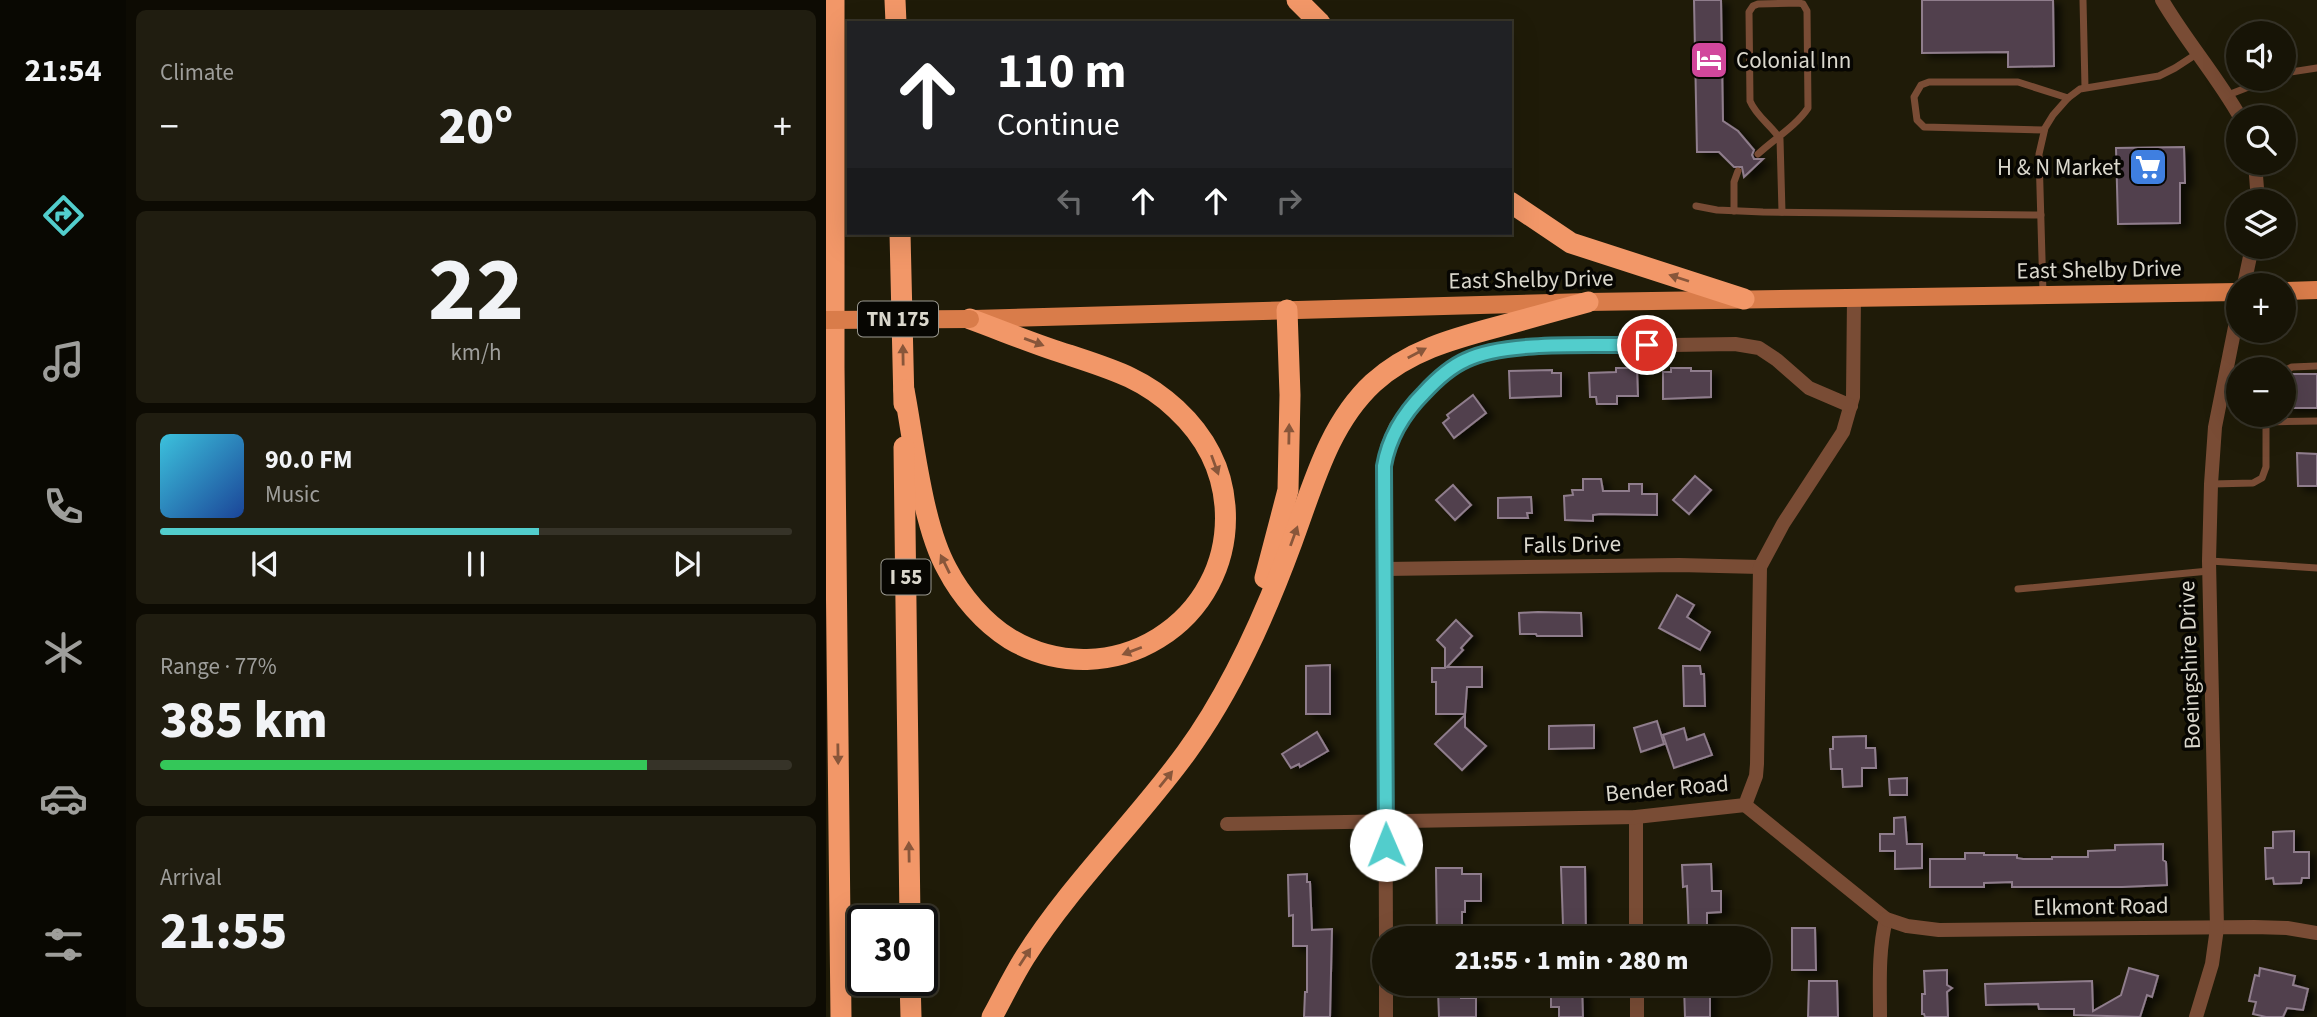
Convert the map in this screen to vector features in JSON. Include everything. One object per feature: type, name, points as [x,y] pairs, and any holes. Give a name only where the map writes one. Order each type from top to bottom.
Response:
[{"type":"highway","points":[[834,0],[834,367],[841,1017]]},
{"type":"highway","points":[[895,0],[896,21]]},
{"type":"highway","points":[[1297,0],[1318,21]]},
{"type":"highway","points":[[1512,203],[1571,243],[1744,299]]},
{"type":"highway","name":"I 55","points":[[900,235],[910,905]]},
{"type":"highway","points":[[992,1017],[1026,956],[1045,929],[1187,752],[1220,701],[1249,644],[1292,544],[1323,457],[1335,432],[1362,395],[1391,369],[1423,350],[1588,302]]},
{"type":"highway","points":[[1249,644],[1288,490],[1290,395],[1287,310]]},
{"type":"highway","points":[[904,390],[934,541],[963,594],[995,629],[1012,640],[1053,656],[1092,659],[1115,657],[1149,644],[1166,634],[1189,613],[1211,581],[1221,554],[1225,525],[1222,486],[1213,458],[1199,435],[1176,408],[1135,378],[970,319]]},
{"type":"highway","points":[[826,423],[834,367]]},
{"type":"highway","points":[[910,996],[911,1017]]},
{"type":"main road","points":[[2296,291],[2317,290]]},
{"type":"main road","name":"East Shelby Drive","points":[[826,320],[970,319],[1588,302],[2226,292]]},
{"type":"street","points":[[2162,0],[2233,105]]},
{"type":"street","name":"Bender Road","points":[[1227,824],[1636,817],[1745,804],[1756,776],[1757,764],[1760,567],[1783,524],[1843,432],[1851,406],[1854,297]]},
{"type":"street","name":"Boeingshire Drive","points":[[2196,1017],[2212,964],[2217,928],[2209,566],[2211,484],[2215,427],[2232,343]]},
{"type":"street","points":[[1386,926],[1384,466],[1387,447],[1396,426],[1415,401],[1452,368],[1467,359],[1507,349],[1735,344],[1759,348],[1809,388],[1851,406]]},
{"type":"street","name":"Falls Drive","points":[[1385,569],[1679,565],[1760,567]]},
{"type":"street","points":[[1745,804],[1886,919],[1880,951],[1880,1017]]},
{"type":"street","points":[[1636,817],[1636,926]]},
{"type":"street","name":"Elkmont Road","points":[[1886,919],[1907,926],[1939,930],[2287,928],[2317,933]]},
{"type":"street","points":[[1386,996],[1386,1017]]},
{"type":"street","points":[[1637,996],[1637,1017]]},
{"type":"lane","points":[[2083,0],[2085,88]]},
{"type":"lane","points":[[1758,154],[1778,135],[1808,108],[1807,10],[1803,4],[1758,4],[1749,12],[1751,105],[1778,135],[1781,143],[1782,212]]},
{"type":"lane","points":[[2043,294],[2039,154],[2044,130],[2067,98],[2085,88],[2159,76],[2198,54]]},
{"type":"lane","points":[[2296,71],[2317,68]]},
{"type":"lane","points":[[2044,130],[1924,127],[1917,120],[1914,97],[1921,85],[1930,82],[2018,82],[2067,98]]},
{"type":"lane","points":[[2228,95],[2238,91]]},
{"type":"lane","points":[[1734,211],[1734,178],[1738,171]]},
{"type":"lane","points":[[1696,205],[1734,211],[2041,215]]},
{"type":"lane","points":[[2296,367],[2317,366]]},
{"type":"lane","points":[[2222,394],[2226,395]]},
{"type":"lane","points":[[2296,420],[2317,421]]},
{"type":"lane","points":[[2211,484],[2250,484],[2260,481],[2266,467],[2266,427]]},
{"type":"lane","points":[[2018,589],[2209,566],[2317,568]]},
{"type":"building","name":"Colonial Inn","points":[[1694,0],[1721,0],[1723,121],[1738,131],[1754,150],[1754,159],[1763,159],[1744,177],[1742,167],[1734,167],[1719,152],[1697,152]]},
{"type":"building","points":[[1922,0],[2053,0],[2054,66],[2008,67],[2008,52],[1922,53]]},
{"type":"building","points":[[2184,147],[2185,183],[2180,183],[2180,223],[2118,224],[2116,148]]},
{"type":"building","points":[[1616,368],[1637,368],[1638,396],[1617,396],[1617,404],[1597,404],[1596,397],[1590,397],[1589,373],[1616,372]]},
{"type":"building","points":[[1671,368],[1711,371],[1711,397],[1663,399],[1663,372],[1671,372]]},
{"type":"building","points":[[1552,370],[1552,373],[1561,373],[1561,396],[1510,398],[1509,371]]},
{"type":"building","points":[[2296,374],[2317,374],[2317,408],[2296,408]]},
{"type":"building","points":[[1473,395],[1486,413],[1454,438],[1443,423],[1449,418],[1447,415]]},
{"type":"building","points":[[2297,453],[2317,454],[2317,486],[2298,486]]},
{"type":"building","points":[[1695,476],[1711,490],[1689,514],[1673,500]]},
{"type":"building","points":[[1583,479],[1601,479],[1603,491],[1629,491],[1629,484],[1642,484],[1642,494],[1657,494],[1657,515],[1600,514],[1593,515],[1593,521],[1565,520],[1564,496],[1573,495],[1572,490],[1583,490]]},
{"type":"building","points":[[1453,485],[1471,505],[1455,520],[1436,500]]},
{"type":"building","points":[[1531,497],[1532,513],[1527,513],[1528,518],[1498,518],[1498,498]]},
{"type":"building","points":[[1677,595],[1694,605],[1687,617],[1710,632],[1700,650],[1659,628]]},
{"type":"building","points":[[1519,613],[1581,613],[1582,636],[1520,634]]},
{"type":"building","points":[[1456,620],[1472,636],[1447,667],[1482,667],[1482,687],[1467,687],[1465,714],[1436,714],[1436,682],[1432,682],[1432,668],[1445,668],[1445,648],[1437,640]]},
{"type":"building","points":[[1330,665],[1330,714],[1306,714],[1306,666]]},
{"type":"building","points":[[1683,666],[1700,666],[1701,674],[1704,674],[1705,706],[1684,706]]},
{"type":"building","points":[[1465,715],[1465,727],[1486,746],[1462,770],[1435,744]]},
{"type":"building","points":[[1657,721],[1664,744],[1641,752],[1634,728]]},
{"type":"building","points":[[1594,725],[1594,748],[1549,749],[1549,726]]},
{"type":"building","points":[[1684,728],[1687,740],[1704,734],[1712,755],[1674,768],[1663,735]]},
{"type":"building","points":[[1317,732],[1328,751],[1300,767],[1299,764],[1291,768],[1282,754]]},
{"type":"building","points":[[1866,736],[1866,748],[1875,748],[1876,768],[1862,768],[1862,786],[1843,787],[1842,769],[1831,769],[1830,749],[1833,749],[1833,737]]},
{"type":"building","points":[[1907,778],[1907,795],[1890,795],[1889,779]]},
{"type":"building","points":[[1905,817],[1907,844],[1922,844],[1922,868],[1895,869],[1895,851],[1880,851],[1880,834],[1894,834],[1894,818]]},
{"type":"building","points":[[2294,831],[2294,852],[2309,852],[2309,878],[2302,878],[2301,883],[2274,884],[2273,878],[2266,879],[2265,848],[2273,848],[2273,832]]},
{"type":"building","points":[[2163,844],[2167,885],[2012,887],[2012,882],[1984,883],[1984,887],[1930,887],[1930,859],[1965,859],[1965,853],[2017,855],[2017,858],[2023,859],[2088,857],[2088,851],[2115,850],[2115,845]]},
{"type":"building","points":[[1711,864],[1712,891],[1721,891],[1721,912],[1707,913],[1707,926],[1689,926],[1687,886],[1683,887],[1682,865]]},
{"type":"building","points":[[1561,867],[1585,867],[1586,926],[1558,926],[1563,925]]},
{"type":"building","points":[[1436,868],[1462,868],[1462,874],[1481,874],[1481,901],[1465,901],[1462,926],[1437,926]]},
{"type":"building","points":[[1307,874],[1307,882],[1310,882],[1312,930],[1332,929],[1330,1017],[1304,1017],[1307,946],[1293,946],[1293,915],[1289,916],[1288,875]]},
{"type":"building","points":[[1792,928],[1815,928],[1816,970],[1792,970]]},
{"type":"building","points":[[2129,968],[2158,976],[2152,997],[2147,995],[2140,1017],[2074,1015],[2074,1009],[2039,1009],[2038,1004],[1986,1005],[1985,984],[2092,981],[2093,1011],[2121,995]]},
{"type":"building","points":[[2260,968],[2295,976],[2293,985],[2308,989],[2303,1010],[2287,1008],[2283,1017],[2253,1014],[2256,1002],[2249,1001],[2255,975],[2259,976]]},
{"type":"building","points":[[1947,970],[1947,985],[1952,988],[1947,992],[1948,1017],[1925,1017],[1922,1014],[1924,971]]},
{"type":"building","points":[[1809,981],[1837,981],[1838,1017],[1808,1017]]},
{"type":"building","points":[[1438,996],[1476,998],[1476,1017],[1439,1017]]},
{"type":"building","points":[[1551,996],[1582,996],[1583,1017],[1559,1017],[1559,1007],[1551,1007]]},
{"type":"building","points":[[1684,996],[1710,996],[1710,1017],[1685,1017]]},
{"type":"place","name":"Colonial Inn","points":[[1709,60]]},
{"type":"place","name":"H & N Market","points":[[2148,167]]},
{"type":"route","points":[[1386,845],[1384,466],[1387,447],[1396,426],[1428,388],[1467,359],[1507,349],[1647,345]]}]
